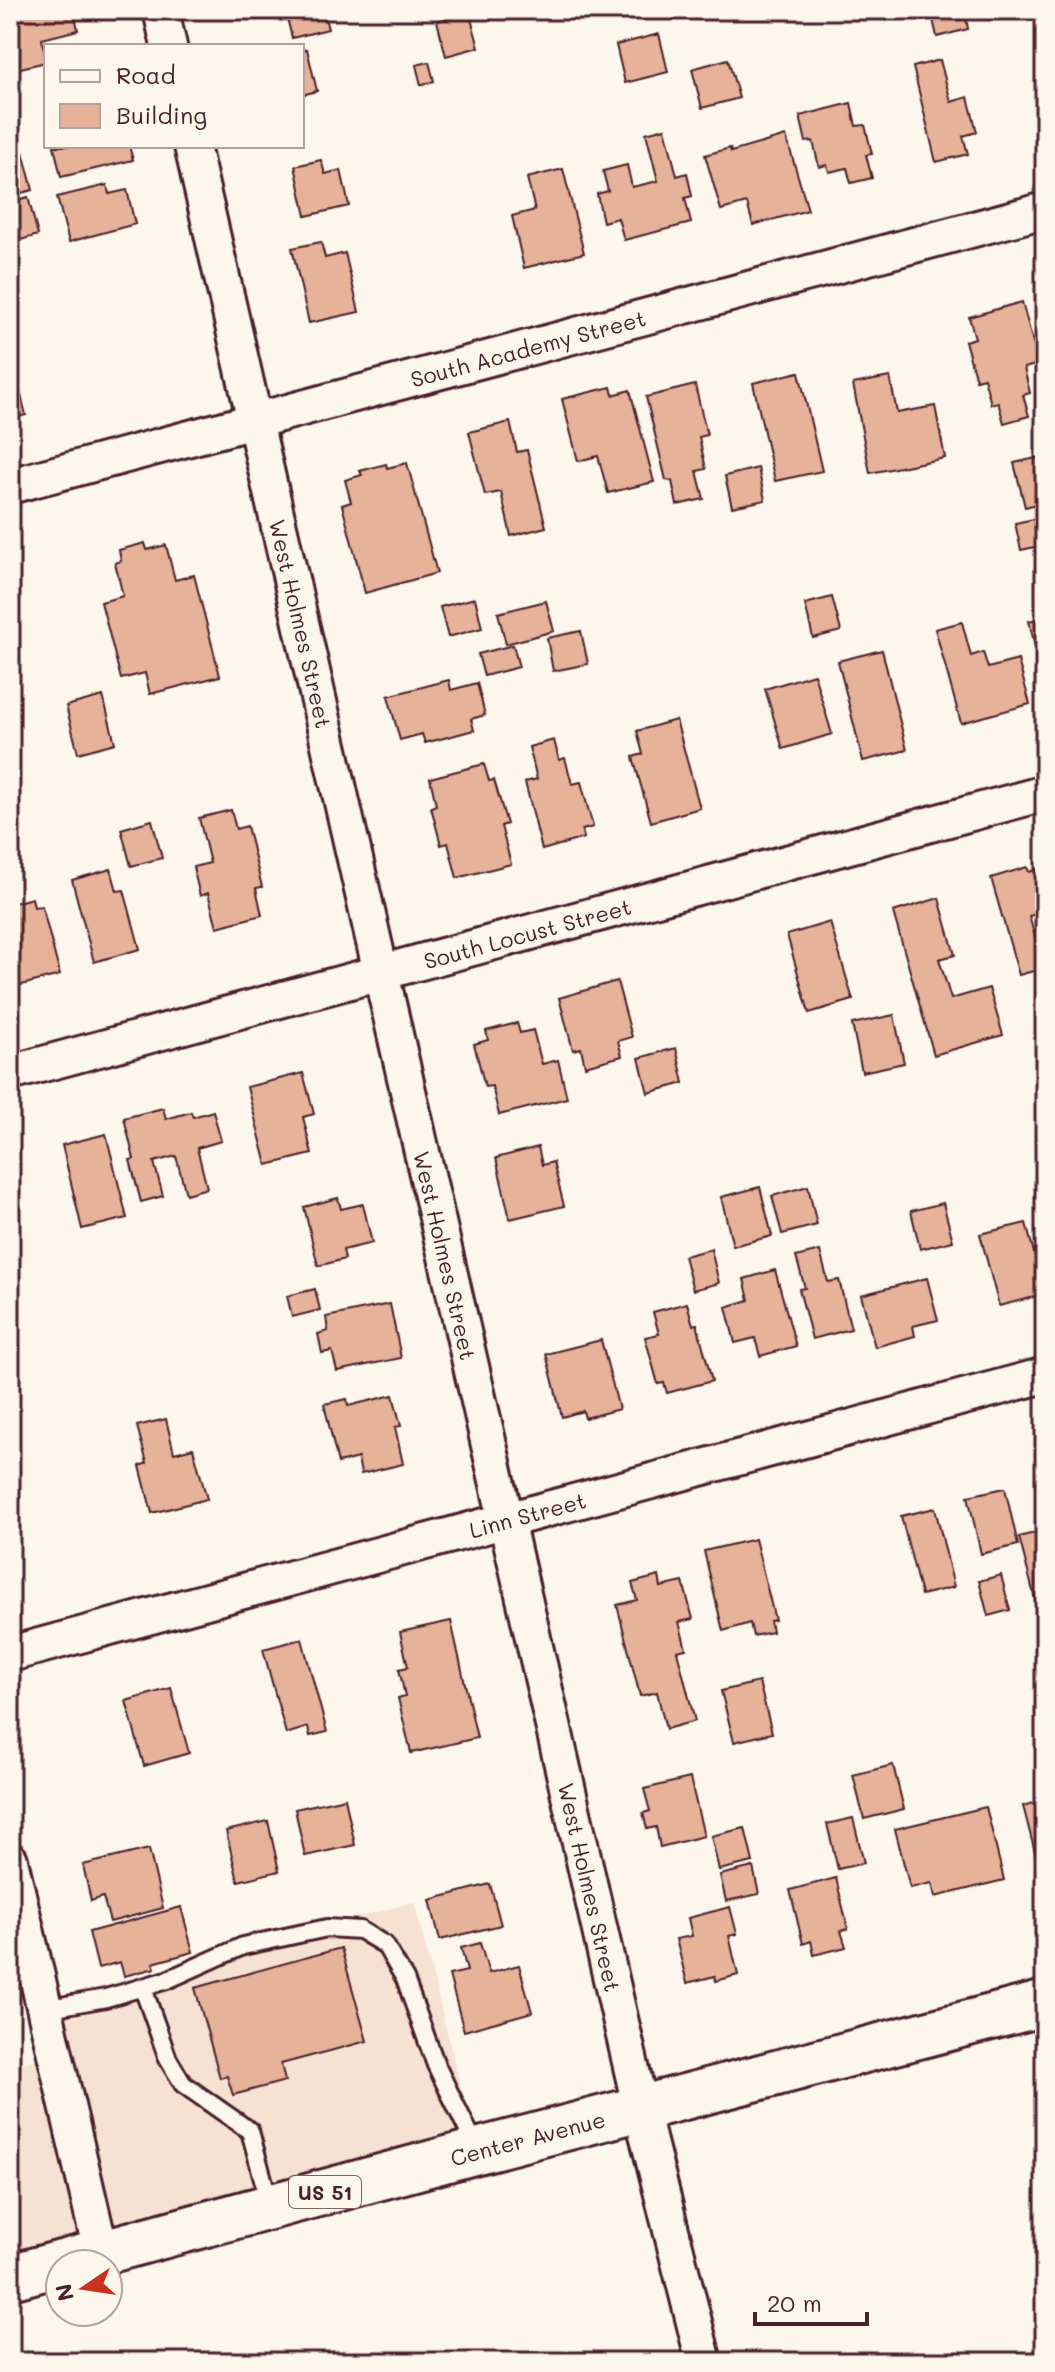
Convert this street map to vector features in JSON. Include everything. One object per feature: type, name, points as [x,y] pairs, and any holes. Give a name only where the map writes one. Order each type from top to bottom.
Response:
[{"type":"main road","name":"Center Avenue","points":[[116,2248],[1045,2003]]},
{"type":"main road","name":"Center Avenue","points":[[10,2277],[44,2268]]},
{"type":"street","points":[[161,10],[169,44]]},
{"type":"street","name":"West Holmes Street","points":[[192,148],[641,2110],[704,2362]]},
{"type":"street","name":"South Academy Street","points":[[10,486],[1045,210]]},
{"type":"street","name":"South Locust Street","points":[[10,1073],[1045,793]]},
{"type":"street","name":"Linn Street","points":[[10,1654],[1045,1375]]},
{"type":"street","points":[[10,1860],[100,2248]]},
{"type":"lane","points":[[44,2009],[143,1988],[243,1946],[327,1928],[360,1930],[385,1945],[405,1979],[436,2065],[477,2151]]},
{"type":"lane","points":[[143,1988],[168,2059],[183,2084],[250,2131],[270,2206]]},
{"type":"shaded area","points":[[414,1902],[477,2151],[117,2248],[44,2248],[44,2268],[10,2277],[10,2066],[55,2055],[43,2003]]},
{"type":"building","points":[[10,10],[74,10],[78,30],[42,39],[44,62],[12,70]]},
{"type":"building","points":[[323,10],[328,29],[292,38],[286,14]]},
{"type":"building","points":[[506,10],[544,10],[509,19]]},
{"type":"building","points":[[931,10],[984,10],[984,13],[966,18],[968,29],[937,37]]},
{"type":"building","points":[[469,12],[479,47],[446,56],[437,21]]},
{"type":"building","points":[[659,34],[668,72],[625,83],[616,45]]},
{"type":"building","points":[[307,49],[317,91],[304,94],[304,50]]},
{"type":"building","points":[[728,59],[739,98],[702,108],[692,69]]},
{"type":"building","points":[[940,60],[951,102],[968,97],[977,132],[963,136],[968,154],[936,162],[913,67]]},
{"type":"building","points":[[429,62],[434,81],[421,85],[416,65]]},
{"type":"building","points":[[851,103],[856,126],[865,125],[872,154],[866,155],[872,178],[851,183],[847,168],[829,172],[827,165],[819,167],[813,141],[806,142],[800,116]]},
{"type":"building","points":[[665,128],[677,176],[687,173],[692,196],[685,198],[691,223],[624,240],[618,218],[603,222],[597,194],[608,191],[603,171],[627,165],[632,187],[658,181],[646,133]]},
{"type":"building","points":[[786,136],[808,210],[753,225],[747,203],[721,210],[705,155],[730,148],[731,152]]},
{"type":"building","points":[[54,148],[130,148],[133,160],[61,177]]},
{"type":"building","points":[[23,152],[33,190],[10,196],[10,156]]},
{"type":"building","points":[[321,160],[325,174],[341,170],[349,206],[306,216],[295,166]]},
{"type":"building","points":[[563,169],[584,253],[524,268],[512,216],[535,210],[527,178]]},
{"type":"building","points":[[107,185],[109,194],[127,190],[135,224],[69,242],[57,197]]},
{"type":"building","points":[[28,197],[38,235],[10,243],[10,202]]},
{"type":"building","points":[[321,242],[325,258],[345,253],[359,312],[309,323],[292,248]]},
{"type":"building","points":[[1022,302],[1039,364],[1024,368],[1030,393],[1023,395],[1029,416],[1004,423],[998,402],[991,404],[984,378],[976,380],[965,341],[975,338],[969,317]]},
{"type":"building","points":[[10,352],[26,415],[10,419]]},
{"type":"building","points":[[799,372],[822,471],[775,481],[753,383]]},
{"type":"building","points":[[890,377],[897,413],[935,406],[945,458],[870,473],[853,384]]},
{"type":"building","points":[[695,385],[707,435],[699,437],[706,469],[697,471],[704,499],[677,505],[672,481],[666,480],[646,397]]},
{"type":"building","points":[[611,387],[613,395],[630,390],[654,482],[608,493],[598,456],[578,461],[562,399]]},
{"type":"building","points":[[510,422],[517,452],[527,450],[546,527],[511,536],[501,492],[485,495],[469,432]]},
{"type":"building","points":[[1045,456],[1045,502],[1025,507],[1014,463]]},
{"type":"building","points":[[407,463],[437,573],[365,593],[342,505],[351,502],[345,480],[362,475],[360,471],[386,464],[387,468]]},
{"type":"building","points":[[758,468],[765,500],[732,507],[725,476]]},
{"type":"building","points":[[1039,518],[1044,545],[1021,550],[1015,523]]},
{"type":"building","points":[[145,543],[147,550],[166,545],[175,580],[194,575],[220,676],[150,694],[145,673],[121,679],[101,602],[123,596],[115,563],[121,561],[119,550]]},
{"type":"building","points":[[832,597],[841,631],[813,638],[805,604]]},
{"type":"building","points":[[475,598],[482,628],[448,637],[440,607]]},
{"type":"building","points":[[546,601],[554,631],[506,644],[498,613]]},
{"type":"building","points":[[1045,617],[1045,657],[1038,659],[1029,621]]},
{"type":"building","points":[[962,622],[971,656],[983,652],[988,668],[1018,660],[1030,704],[961,723],[935,629]]},
{"type":"building","points":[[581,631],[588,664],[553,671],[547,638]]},
{"type":"building","points":[[513,645],[519,667],[484,676],[478,654]]},
{"type":"building","points":[[882,650],[907,750],[863,761],[838,661]]},
{"type":"building","points":[[814,674],[832,734],[783,749],[765,689]]},
{"type":"building","points":[[449,680],[451,690],[477,683],[485,715],[471,719],[474,730],[425,743],[422,734],[400,740],[388,696]]},
{"type":"building","points":[[103,696],[115,743],[78,753],[66,706]]},
{"type":"building","points":[[676,720],[700,808],[651,822],[633,757],[643,754],[637,731]]},
{"type":"building","points":[[554,740],[559,760],[565,758],[572,784],[581,782],[593,827],[582,830],[584,838],[542,850],[525,782],[537,779],[529,747]]},
{"type":"building","points":[[484,764],[489,781],[494,780],[507,824],[501,826],[511,864],[457,878],[448,843],[441,845],[431,807],[436,805],[430,778]]},
{"type":"building","points":[[231,810],[236,829],[247,826],[262,887],[256,888],[262,915],[217,927],[208,893],[200,896],[193,867],[210,863],[199,818]]},
{"type":"building","points":[[152,820],[162,858],[131,866],[121,829]]},
{"type":"building","points":[[1027,867],[1029,872],[1045,867],[1045,912],[1029,916],[1044,968],[1019,975],[991,878]]},
{"type":"building","points":[[111,869],[117,891],[124,890],[140,949],[94,962],[72,880]]},
{"type":"building","points":[[32,898],[34,907],[42,906],[60,975],[10,988],[10,904]]},
{"type":"building","points":[[939,898],[955,955],[939,959],[951,999],[989,988],[1003,1035],[934,1055],[893,912]]},
{"type":"building","points":[[830,922],[853,1000],[809,1013],[787,935]]},
{"type":"building","points":[[617,981],[632,1037],[618,1041],[622,1056],[585,1066],[581,1048],[573,1050],[559,998]]},
{"type":"building","points":[[894,1015],[904,1063],[862,1072],[852,1024]]},
{"type":"building","points":[[517,1023],[520,1033],[533,1030],[542,1064],[558,1060],[567,1098],[499,1115],[492,1086],[485,1087],[474,1044],[488,1040],[486,1031]]},
{"type":"building","points":[[676,1048],[684,1083],[648,1093],[639,1058]]},
{"type":"building","points":[[303,1073],[314,1114],[303,1117],[312,1154],[267,1165],[247,1087]]},
{"type":"building","points":[[163,1108],[166,1119],[191,1112],[193,1117],[213,1111],[221,1141],[197,1148],[207,1188],[186,1194],[176,1156],[154,1162],[163,1196],[141,1202],[130,1160],[134,1159],[124,1118]]},
{"type":"building","points":[[106,1134],[127,1218],[82,1229],[62,1145]]},
{"type":"building","points":[[538,1147],[542,1165],[553,1162],[564,1206],[510,1219],[496,1158]]},
{"type":"building","points":[[808,1186],[817,1225],[782,1234],[772,1196]]},
{"type":"building","points":[[760,1187],[772,1236],[733,1246],[721,1197]]},
{"type":"building","points":[[338,1198],[341,1209],[363,1204],[372,1243],[343,1250],[345,1259],[318,1266],[304,1207]]},
{"type":"building","points":[[943,1203],[953,1241],[920,1249],[911,1211]]},
{"type":"building","points":[[1026,1223],[1045,1294],[999,1306],[980,1234]]},
{"type":"building","points":[[711,1249],[719,1283],[693,1290],[684,1256]]},
{"type":"building","points":[[820,1251],[828,1282],[839,1280],[851,1329],[812,1339],[799,1289],[805,1288],[796,1257]]},
{"type":"building","points":[[10,1264],[17,1292],[10,1294]]},
{"type":"building","points":[[775,1270],[796,1346],[760,1356],[755,1338],[735,1343],[726,1307],[749,1300],[744,1279]]},
{"type":"building","points":[[927,1278],[938,1320],[913,1326],[915,1336],[875,1347],[861,1295]]},
{"type":"building","points":[[315,1289],[320,1310],[292,1317],[287,1296]]},
{"type":"building","points":[[687,1303],[693,1325],[697,1324],[712,1381],[667,1393],[664,1383],[658,1384],[645,1337],[659,1334],[653,1312]]},
{"type":"building","points":[[390,1304],[401,1358],[337,1371],[332,1351],[322,1353],[318,1334],[328,1331],[326,1317]]},
{"type":"building","points":[[601,1340],[619,1409],[585,1418],[583,1411],[562,1417],[546,1354]]},
{"type":"building","points":[[393,1395],[401,1426],[395,1427],[403,1464],[361,1474],[358,1458],[338,1463],[324,1404],[347,1399],[348,1406]]},
{"type":"building","points":[[166,1419],[174,1453],[193,1448],[207,1499],[152,1513],[140,1466],[147,1463],[137,1426]]},
{"type":"building","points":[[1005,1488],[1018,1545],[981,1554],[968,1496]]},
{"type":"building","points":[[935,1508],[954,1587],[921,1595],[901,1516]]},
{"type":"building","points":[[1045,1530],[1045,1606],[1037,1607],[1019,1537]]},
{"type":"building","points":[[755,1539],[775,1620],[770,1621],[772,1632],[753,1636],[750,1623],[723,1631],[704,1551]]},
{"type":"building","points":[[1001,1575],[1010,1610],[988,1616],[979,1581]]},
{"type":"building","points":[[659,1576],[661,1587],[683,1582],[693,1619],[679,1622],[686,1649],[677,1651],[695,1721],[666,1729],[657,1692],[640,1696],[617,1605],[637,1600],[632,1583]]},
{"type":"building","points":[[451,1621],[477,1738],[411,1753],[398,1698],[405,1696],[399,1669],[408,1667],[400,1632]]},
{"type":"building","points":[[302,1639],[327,1732],[310,1736],[308,1727],[286,1734],[263,1649]]},
{"type":"building","points":[[759,1682],[772,1733],[734,1742],[721,1691]]},
{"type":"building","points":[[171,1688],[189,1753],[144,1766],[126,1701]]},
{"type":"building","points":[[893,1765],[904,1809],[864,1819],[853,1775]]},
{"type":"building","points":[[690,1778],[704,1836],[660,1847],[656,1827],[647,1829],[643,1813],[650,1811],[644,1789]]},
{"type":"building","points":[[345,1798],[355,1845],[305,1856],[295,1809]]},
{"type":"building","points":[[1045,1800],[1045,1891],[1023,1806]]},
{"type":"building","points":[[986,1807],[1004,1880],[935,1897],[932,1883],[910,1888],[895,1829]]},
{"type":"building","points":[[853,1818],[864,1863],[838,1869],[827,1824]]},
{"type":"building","points":[[268,1821],[279,1871],[238,1881],[226,1831]]},
{"type":"building","points":[[745,1828],[753,1862],[719,1870],[711,1836]]},
{"type":"building","points":[[149,1849],[163,1908],[110,1922],[103,1897],[91,1901],[83,1865]]},
{"type":"building","points":[[753,1867],[759,1894],[726,1901],[720,1875]]},
{"type":"building","points":[[836,1878],[848,1929],[841,1931],[846,1947],[814,1955],[811,1941],[803,1944],[790,1890]]},
{"type":"building","points":[[490,1884],[501,1925],[440,1940],[430,1900]]},
{"type":"building","points":[[181,1907],[193,1952],[153,1963],[155,1968],[124,1976],[120,1962],[98,1968],[89,1932]]},
{"type":"building","points":[[730,1907],[737,1934],[729,1936],[738,1975],[716,1981],[715,1976],[687,1983],[676,1939],[692,1936],[688,1918]]},
{"type":"building","points":[[480,1943],[489,1973],[519,1965],[532,2012],[464,2031],[449,1975],[467,1971],[461,1948]]},
{"type":"building","points":[[341,1948],[367,2041],[281,2064],[285,2081],[233,2095],[227,2076],[220,2078],[195,1988]]}]
